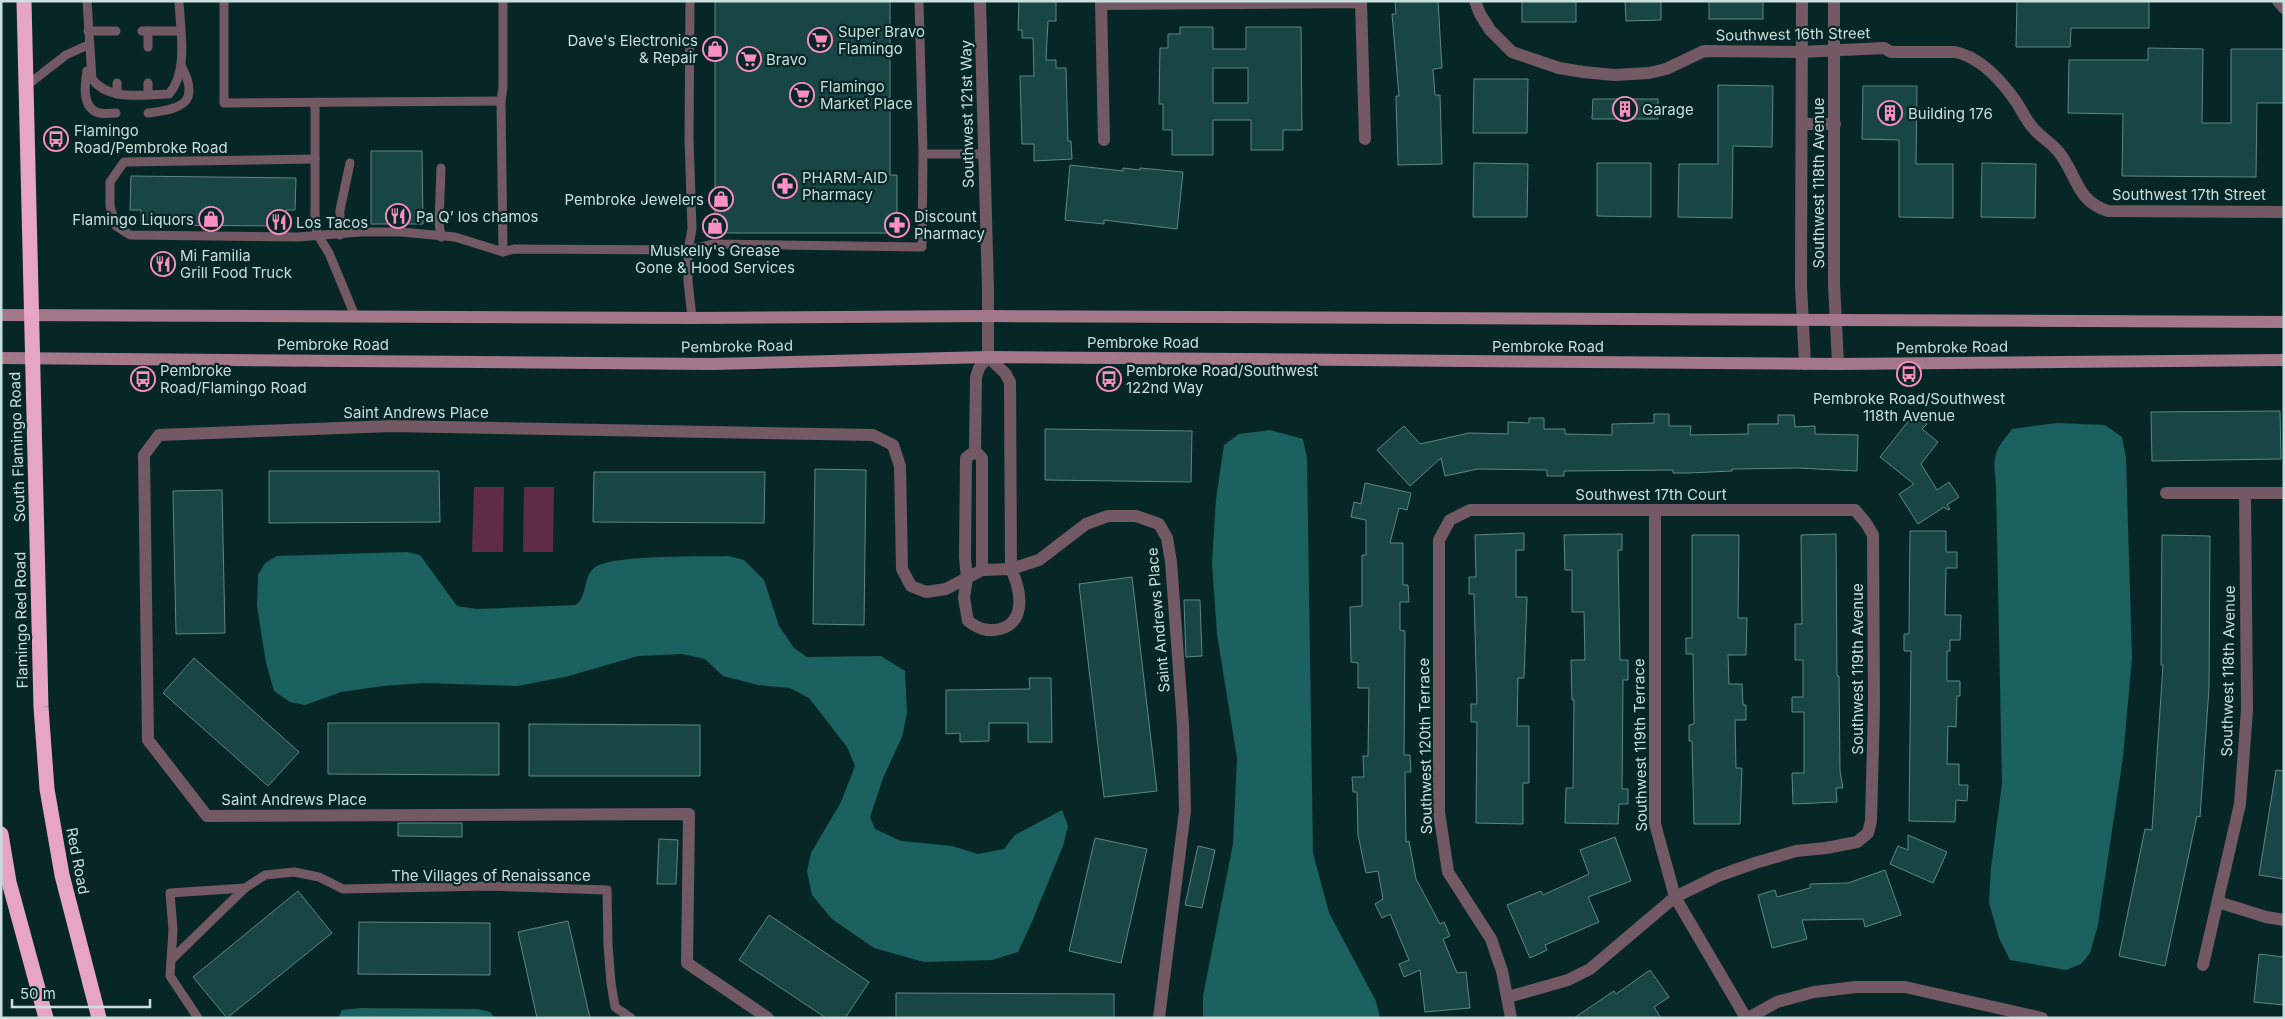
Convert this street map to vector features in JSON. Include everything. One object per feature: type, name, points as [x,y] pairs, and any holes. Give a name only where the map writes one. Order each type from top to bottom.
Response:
[{"type":"highway","name":"South Flamingo Road","points":[[24,1],[30,315],[37,533]]},
{"type":"highway","name":"Flamingo Red Road","points":[[37,533],[41,707]]},
{"type":"highway","name":"Red Road","points":[[41,707],[47,789],[62,875],[99,1018]]},
{"type":"highway","points":[[1,834],[9,882],[46,1018]]},
{"type":"main road","name":"Pembroke Road","points":[[1,315],[692,318],[987,316],[2284,322]]},
{"type":"main road","name":"Pembroke Road","points":[[1,358],[712,364],[988,357],[1805,364],[2284,360]]},
{"type":"street","name":"Southwest 121st Way","points":[[980,1],[988,357]]},
{"type":"street","name":"Southwest 118th Avenue","points":[[1802,1],[1801,286],[1805,364]]},
{"type":"street","name":"Southwest 118th Avenue","points":[[1834,1],[1834,284],[1838,364]]},
{"type":"street","points":[[2278,1],[2284,8]]},
{"type":"street","points":[[1104,140],[1101,3],[1361,2],[1365,139]]},
{"type":"street","name":"Southwest 16th Street","points":[[1476,5],[1490,30],[1512,52],[1559,68],[1583,72],[1614,75],[1649,73],[1666,70],[1704,51],[1834,52],[1884,48],[1891,52],[1955,52],[1973,58],[1987,68],[2012,95],[2033,128],[2060,152],[2074,181],[2094,206]]},
{"type":"street","points":[[1802,124],[1835,124]]},
{"type":"street","name":"Southwest 17th Street","points":[[2094,206],[2108,211],[2284,212]]},
{"type":"street","points":[[988,357],[1005,373],[1010,384],[1011,569],[1018,584],[1020,595],[1016,619],[1007,627],[992,631],[979,629],[968,621],[964,598],[967,578],[965,558],[966,458],[974,451],[976,377],[979,368],[988,357]]},
{"type":"street","name":"Saint Andrews Place","points":[[768,1018],[687,963],[689,814],[207,816],[148,740],[144,455],[159,436],[392,426],[873,436],[893,445],[900,466],[902,568],[911,586],[926,592],[946,589],[982,570],[1011,569],[1039,560],[1086,524],[1108,516],[1136,516],[1159,524],[1167,538],[1184,725],[1184,811],[1159,1018]]},
{"type":"street","points":[[974,451],[982,458],[982,570]]},
{"type":"street","points":[[2166,493],[2284,493]]},
{"type":"street","name":"Southwest 118th Avenue","points":[[2203,965],[2240,804],[2246,720],[2245,493]]},
{"type":"street","name":"Southwest 17th Court","points":[[1450,520],[1470,510],[1855,510]]},
{"type":"street","name":"Southwest 119th Terrace","points":[[1654,510],[1654,824],[1675,897],[1747,1018]]},
{"type":"street","name":"Southwest 119th Avenue","points":[[1675,897],[1718,876],[1755,863],[1796,851],[1857,842],[1868,833],[1871,821],[1874,715],[1873,535],[1855,510]]},
{"type":"street","name":"Southwest 120th Terrace","points":[[1450,520],[1439,540],[1439,812],[1443,849],[1448,872],[1491,938],[1502,971],[1511,1018]]},
{"type":"street","points":[[1508,997],[1568,980],[1590,969],[1675,897]]},
{"type":"street","points":[[2218,902],[2266,917],[2284,920]]},
{"type":"street","points":[[1747,1018],[1777,1002],[1814,992],[1856,986],[1905,987],[2042,1018]]},
{"type":"lane","points":[[87,1],[92,80],[103,91],[117,94],[169,94],[175,87],[181,65],[179,1]]},
{"type":"lane","points":[[224,1],[224,102],[501,101]]},
{"type":"lane","points":[[503,1],[503,87],[501,101],[503,252]]},
{"type":"lane","points":[[690,1],[689,138],[692,229],[688,250],[688,281],[692,318]]},
{"type":"lane","points":[[315,159],[124,162],[110,182],[110,206],[116,226],[130,235],[298,236],[317,234],[340,235],[360,232],[401,232],[455,237],[503,252],[514,249],[688,250],[714,244],[922,246],[923,154],[919,1]]},
{"type":"lane","points":[[148,47],[145,31],[180,31]]},
{"type":"lane","points":[[88,32],[116,32]]},
{"type":"lane","points":[[26,86],[66,54],[89,50]]},
{"type":"lane","points":[[89,50],[85,97],[91,108],[99,113],[116,113]]},
{"type":"lane","points":[[148,113],[180,107],[184,102],[188,93],[188,78],[181,65]]},
{"type":"lane","points":[[148,82],[148,94]]},
{"type":"lane","points":[[117,83],[117,94]]},
{"type":"lane","points":[[315,103],[317,234],[329,253],[355,316]]},
{"type":"lane","points":[[923,154],[984,154]]},
{"type":"lane","points":[[340,235],[340,210],[350,163]]},
{"type":"lane","points":[[441,168],[439,223],[441,237]]},
{"type":"lane","name":"The Villages of Renaissance","points":[[172,959],[245,888],[265,875],[294,872],[320,878],[343,889],[489,886],[607,890],[611,983],[616,1007],[631,1018]]},
{"type":"lane","name":"The Villages of Renaissance","points":[[198,1018],[170,976],[172,959],[170,893],[245,888]]},
{"type":"shaded area","points":[[474,487],[504,487],[503,552],[472,552]]},
{"type":"shaded area","points":[[524,487],[554,487],[553,552],[523,552]]},
{"type":"water","points":[[2057,423],[2105,425],[2122,437],[2126,458],[2132,658],[2123,757],[2098,925],[2090,953],[2081,964],[2066,970],[2010,960],[1999,938],[1989,903],[1991,868],[2002,784],[1995,460],[1998,449],[2012,429]]},
{"type":"water","points":[[1270,430],[1303,439],[1307,458],[1313,853],[1329,913],[1376,1001],[1380,1018],[1203,1018],[1203,996],[1233,844],[1237,758],[1217,634],[1212,563],[1216,499],[1224,445],[1239,434]]},
{"type":"water","points":[[407,552],[420,555],[457,606],[476,609],[576,605],[580,601],[588,576],[594,568],[619,560],[658,557],[728,556],[744,560],[764,580],[779,626],[794,648],[807,657],[881,656],[905,671],[907,713],[902,737],[883,778],[870,817],[875,829],[901,841],[952,846],[978,854],[1004,849],[1015,835],[1062,810],[1068,826],[1063,846],[1018,952],[992,960],[924,962],[874,948],[832,919],[812,895],[807,871],[811,853],[841,802],[855,766],[847,747],[809,698],[790,688],[758,685],[723,676],[705,659],[682,654],[638,656],[565,677],[517,686],[424,683],[383,686],[341,692],[305,705],[290,702],[274,691],[266,663],[257,606],[258,575],[265,563],[277,556]]},
{"type":"water","points":[[361,1008],[478,1009],[490,1012],[495,1018],[338,1018],[342,1010]]},
{"type":"building","name":"Flamingo Market Place","points":[[715,1],[890,1],[890,175],[897,175],[897,233],[715,233]]},
{"type":"building","points":[[1019,1],[1056,1],[1056,21],[1048,21],[1046,60],[1056,60],[1056,68],[1066,68],[1068,141],[1071,141],[1072,159],[1034,161],[1034,144],[1022,144],[1020,76],[1034,76],[1033,38],[1022,38],[1022,30],[1018,30]]},
{"type":"building","points":[[1395,1],[1438,1],[1442,68],[1433,69],[1435,95],[1440,95],[1442,164],[1398,165],[1396,96],[1399,96],[1392,14],[1396,14]]},
{"type":"building","points":[[1522,1],[1576,1],[1576,22],[1522,22]]},
{"type":"building","points":[[1625,1],[1661,1],[1661,20],[1626,21]]},
{"type":"building","points":[[1709,1],[1763,1],[1763,19],[1709,19]]},
{"type":"building","points":[[2017,1],[2149,1],[2149,28],[2071,28],[2070,47],[2016,47]]},
{"type":"building","points":[[1180,27],[1213,27],[1213,49],[1246,49],[1246,27],[1301,27],[1302,130],[1283,130],[1283,150],[1251,150],[1251,120],[1213,120],[1213,155],[1172,155],[1172,130],[1163,130],[1163,104],[1159,104],[1160,48],[1168,48],[1168,34],[1180,34]],"holes":[[[1213,68],[1248,68],[1248,103],[1213,103]]]},
{"type":"building","points":[[2148,48],[2203,49],[2202,123],[2231,123],[2231,49],[2284,49],[2284,103],[2257,103],[2256,177],[2122,176],[2123,114],[2068,113],[2069,60],[2148,60]]},
{"type":"building","points":[[1474,79],[1528,79],[1527,133],[1473,133]]},
{"type":"building","points":[[1718,85],[1773,86],[1772,147],[1733,146],[1732,218],[1678,217],[1679,164],[1718,164]]},
{"type":"building","points":[[1863,86],[1917,86],[1916,164],[1953,164],[1953,218],[1899,217],[1899,140],[1862,139]]},
{"type":"building","name":"Garage","points":[[1593,99],[1658,99],[1658,119],[1592,119]]},
{"type":"building","points":[[371,151],[422,151],[423,224],[371,224]]},
{"type":"building","points":[[1474,163],[1528,164],[1527,217],[1473,217]]},
{"type":"building","points":[[1597,163],[1651,163],[1651,217],[1597,216]]},
{"type":"building","points":[[1982,163],[2036,164],[2035,218],[1981,217]]},
{"type":"building","points":[[1070,165],[1123,171],[1123,168],[1140,170],[1140,168],[1183,172],[1177,229],[1104,220],[1104,224],[1065,220]]},
{"type":"building","points":[[131,176],[296,178],[295,210],[286,210],[286,226],[141,225],[141,210],[130,210]]},
{"type":"building","points":[[2280,411],[2281,459],[2152,461],[2151,412]]},
{"type":"building","points":[[1654,414],[1669,414],[1669,426],[1691,426],[1690,435],[1748,434],[1748,424],[1778,424],[1778,415],[1794,415],[1795,427],[1815,426],[1815,434],[1858,435],[1857,471],[1798,468],[1732,469],[1732,471],[1689,473],[1673,473],[1673,470],[1564,471],[1564,476],[1547,476],[1547,470],[1478,469],[1445,476],[1441,458],[1410,486],[1377,450],[1404,426],[1420,444],[1469,433],[1508,434],[1508,422],[1529,423],[1529,418],[1544,418],[1544,429],[1565,429],[1565,434],[1612,435],[1612,424],[1654,423]]},
{"type":"building","points":[[1914,414],[1927,424],[1922,429],[1938,442],[1921,464],[1937,490],[1949,482],[1959,497],[1947,505],[1950,509],[1948,510],[1944,507],[1918,524],[1899,494],[1914,484],[1880,457]]},
{"type":"building","points":[[1045,429],[1192,431],[1191,482],[1045,480]]},
{"type":"building","points":[[815,469],[866,470],[864,625],[813,624]]},
{"type":"building","points":[[269,471],[439,471],[440,522],[269,523]]},
{"type":"building","points":[[594,472],[765,472],[764,523],[593,522]]},
{"type":"building","points":[[1365,483],[1411,493],[1407,510],[1399,508],[1390,543],[1403,543],[1403,585],[1408,585],[1409,602],[1400,602],[1400,630],[1405,631],[1404,755],[1410,755],[1411,772],[1405,772],[1406,842],[1409,841],[1416,879],[1440,924],[1444,922],[1450,936],[1443,939],[1457,973],[1466,972],[1470,1008],[1425,1012],[1420,970],[1404,977],[1399,964],[1409,960],[1390,914],[1382,918],[1375,904],[1383,899],[1378,871],[1366,873],[1358,835],[1357,792],[1353,792],[1352,777],[1364,777],[1363,756],[1368,756],[1369,688],[1358,688],[1358,663],[1351,662],[1350,607],[1362,606],[1362,555],[1366,555],[1366,520],[1351,517],[1354,502],[1361,504]]},
{"type":"building","points":[[222,490],[225,633],[176,634],[173,491]]},
{"type":"building","points":[[1910,531],[1946,531],[1946,552],[1957,552],[1957,568],[1946,568],[1945,615],[1961,615],[1960,640],[1950,640],[1950,651],[1947,651],[1947,681],[1960,681],[1960,696],[1957,696],[1956,727],[1948,726],[1947,764],[1959,764],[1959,785],[1968,785],[1967,801],[1956,800],[1955,822],[1909,821],[1911,651],[1904,651],[1904,634],[1909,634]]},
{"type":"building","points":[[1524,533],[1524,550],[1516,550],[1516,597],[1527,597],[1524,678],[1518,678],[1517,726],[1529,726],[1529,783],[1523,783],[1523,824],[1476,823],[1477,722],[1471,722],[1471,704],[1477,704],[1474,594],[1469,594],[1469,577],[1476,577],[1475,535]]},
{"type":"building","points":[[1622,534],[1622,550],[1618,550],[1620,660],[1628,660],[1628,680],[1623,680],[1622,789],[1628,789],[1628,804],[1619,804],[1618,824],[1565,823],[1566,788],[1573,788],[1574,700],[1572,700],[1571,660],[1585,660],[1584,612],[1572,612],[1572,570],[1565,570],[1564,535]]},
{"type":"building","points":[[1836,534],[1837,676],[1839,676],[1840,771],[1843,788],[1836,788],[1837,802],[1793,804],[1792,773],[1804,773],[1804,712],[1792,712],[1792,697],[1803,697],[1803,660],[1795,660],[1795,624],[1802,624],[1801,535]]},
{"type":"building","points":[[1692,535],[1739,535],[1738,618],[1747,618],[1746,655],[1728,655],[1729,684],[1742,684],[1743,705],[1746,705],[1746,720],[1735,720],[1736,768],[1742,768],[1740,824],[1694,824],[1692,741],[1689,741],[1689,725],[1694,724],[1693,654],[1686,654],[1686,638],[1692,638]]},
{"type":"building","points":[[2162,535],[2210,536],[2209,688],[2200,817],[2197,816],[2165,966],[2119,956],[2145,829],[2152,830],[2163,665],[2161,665]]},
{"type":"building","points":[[1132,577],[1157,791],[1104,797],[1079,584]]},
{"type":"building","points":[[1184,600],[1200,600],[1202,656],[1186,657]]},
{"type":"building","points":[[194,658],[299,752],[268,786],[163,693]]},
{"type":"building","points":[[1029,678],[1051,678],[1052,742],[1028,742],[1028,723],[989,723],[989,741],[960,742],[960,733],[946,734],[946,690],[1030,689]]},
{"type":"building","points":[[328,723],[499,723],[499,775],[328,774]]},
{"type":"building","points":[[529,724],[700,725],[700,776],[529,776]]},
{"type":"building","points":[[2276,770],[2284,771],[2284,879],[2259,875]]},
{"type":"building","points":[[398,823],[462,823],[462,837],[398,836]]},
{"type":"building","points":[[1908,835],[1947,852],[1933,883],[1890,864],[1898,846],[1908,850]]},
{"type":"building","points":[[1615,837],[1631,881],[1588,897],[1599,922],[1545,945],[1547,950],[1530,958],[1507,905],[1541,891],[1543,895],[1589,874],[1580,850]]},
{"type":"building","points":[[1095,838],[1147,849],[1121,963],[1069,951]]},
{"type":"building","points":[[659,839],[678,840],[676,884],[657,884]]},
{"type":"building","points":[[1198,846],[1215,850],[1202,908],[1185,905]]},
{"type":"building","points":[[1885,870],[1901,915],[1865,927],[1863,919],[1802,920],[1807,939],[1772,948],[1758,895],[1775,890],[1777,897],[1810,888],[1810,884],[1848,883]]},
{"type":"building","points":[[298,891],[332,933],[227,1018],[193,977]]},
{"type":"building","points":[[769,915],[869,982],[845,1018],[826,1018],[739,960]]},
{"type":"building","points":[[568,921],[590,1018],[537,1018],[518,932]]},
{"type":"building","points":[[359,922],[490,923],[490,975],[358,974]]},
{"type":"building","points":[[2259,954],[2284,957],[2284,1005],[2254,1002]]},
{"type":"building","points":[[1650,970],[1669,997],[1654,1007],[1661,1018],[1574,1018],[1614,991],[1616,994]]},
{"type":"building","points":[[896,993],[1114,994],[1114,1018],[896,1018]]},
{"type":"place","name":"Super Bravo Flamingo","points":[[820,40]]},
{"type":"place","name":"Dave's Electronics & Repair","points":[[715,49]]},
{"type":"place","name":"Bravo","points":[[749,59]]},
{"type":"place","name":"Flamingo Market Place","points":[[802,95]]},
{"type":"place","name":"Garage","points":[[1625,109]]},
{"type":"place","name":"Building 176","points":[[1890,113]]},
{"type":"place","name":"Flamingo Road/Pembroke Road","points":[[56,139]]},
{"type":"place","name":"PHARM-AID Pharmacy","points":[[785,186]]},
{"type":"place","name":"Pembroke Jewelers","points":[[721,199]]},
{"type":"place","name":"Pa Q’ los chamos","points":[[398,216]]},
{"type":"place","name":"Flamingo Liquors","points":[[211,219]]},
{"type":"place","name":"Los Tacos","points":[[279,222]]},
{"type":"place","name":"Discount Pharmacy","points":[[897,225]]},
{"type":"place","name":"Muskelly's Grease Gone & Hood Services","points":[[715,226]]},
{"type":"place","name":"Mi Familia Grill Food Truck","points":[[163,264]]},
{"type":"place","name":"Pembroke Road/Southwest 118th Avenue","points":[[1909,374]]},
{"type":"place","name":"Pembroke Road/Flamingo Road","points":[[143,379]]},
{"type":"place","name":"Pembroke Road/Southwest 122nd Way","points":[[1109,379]]}]
